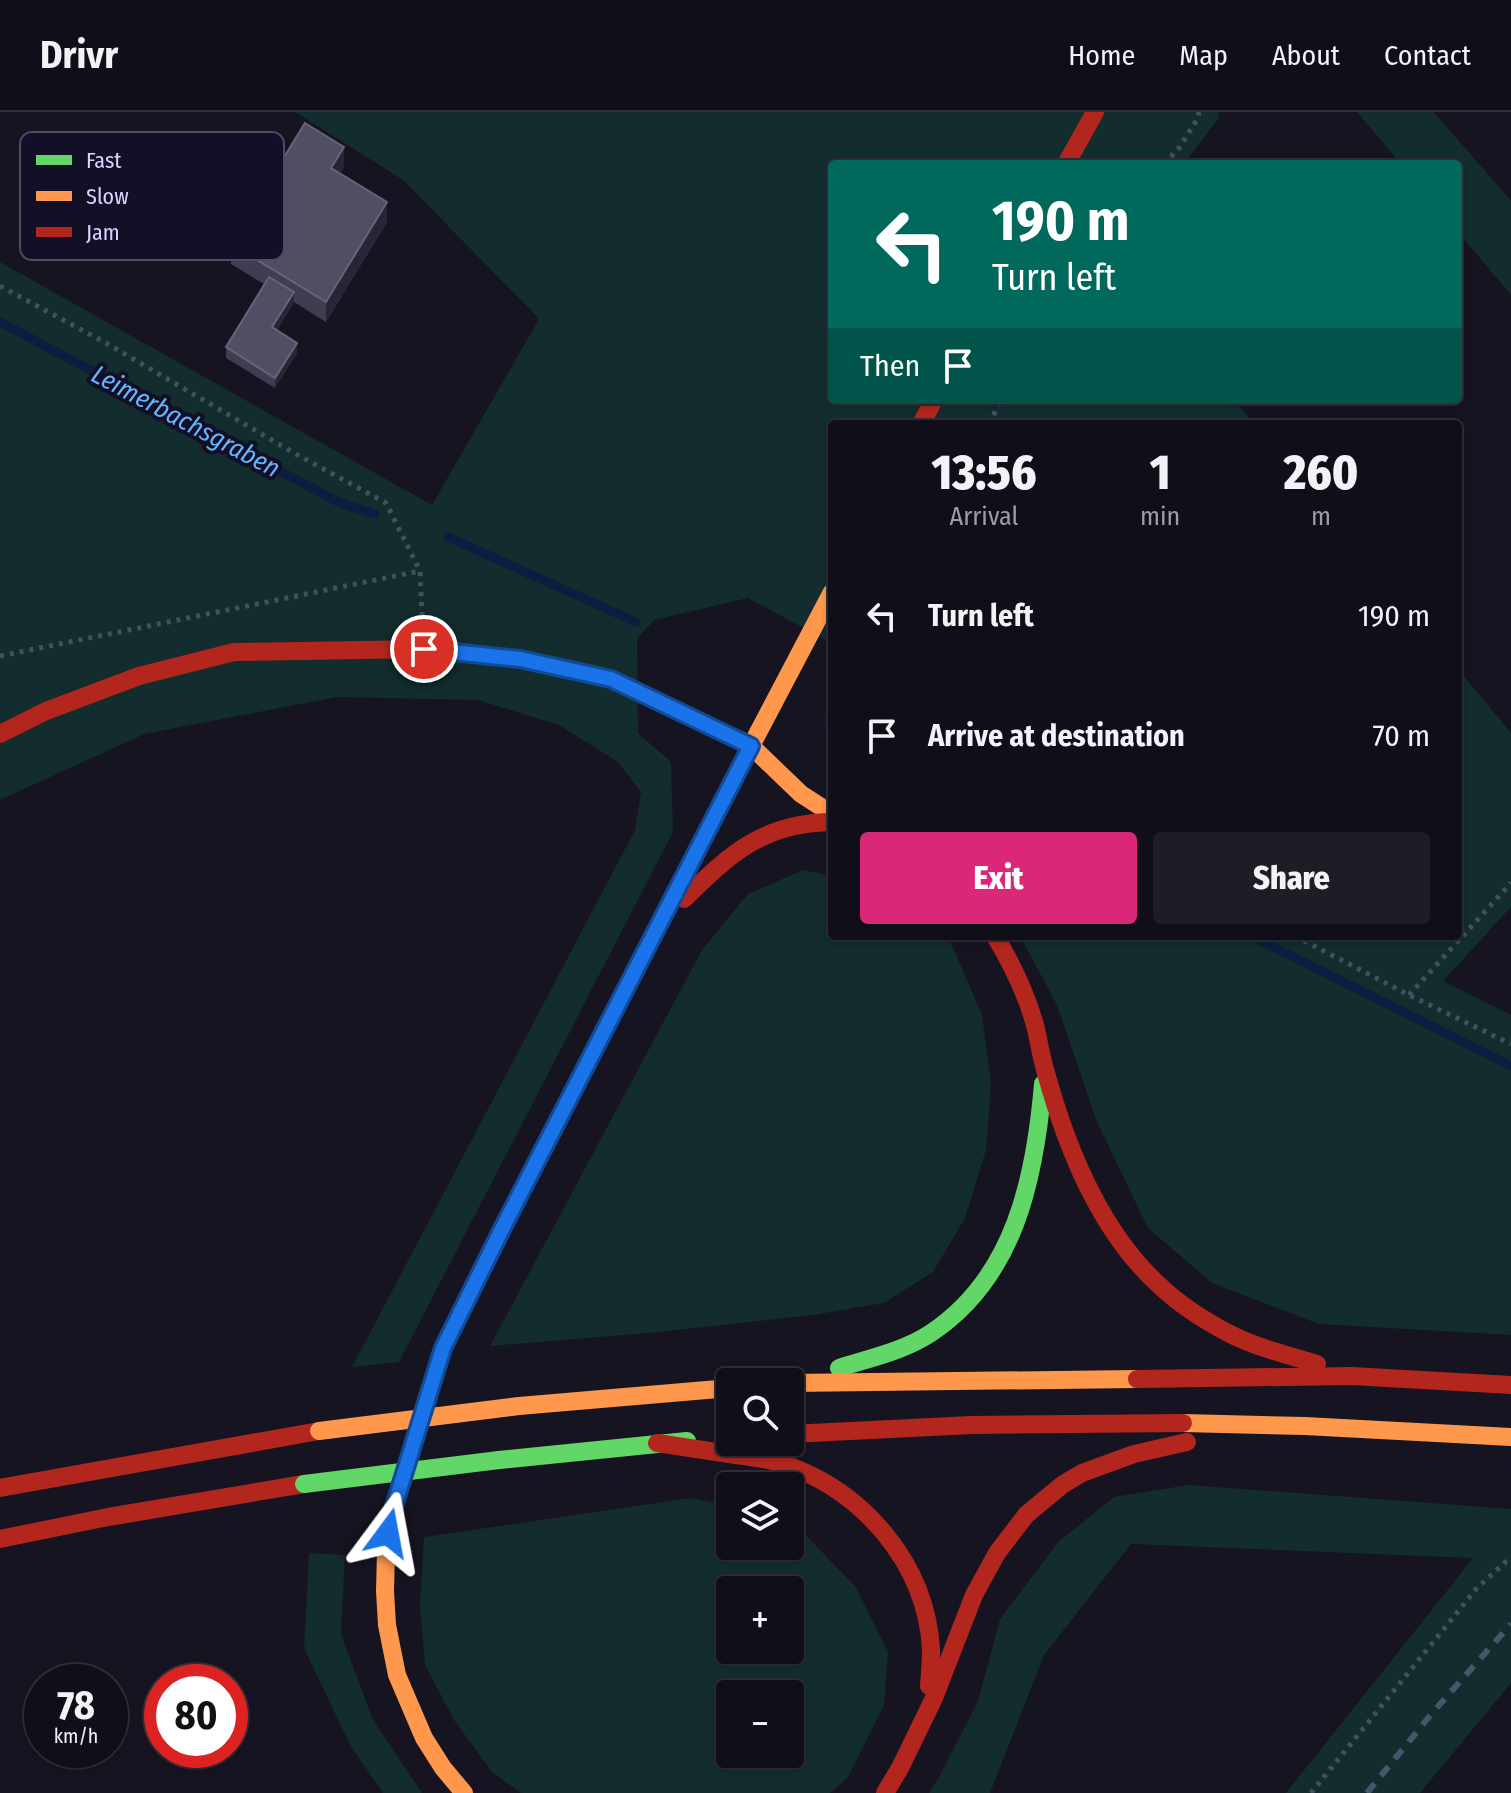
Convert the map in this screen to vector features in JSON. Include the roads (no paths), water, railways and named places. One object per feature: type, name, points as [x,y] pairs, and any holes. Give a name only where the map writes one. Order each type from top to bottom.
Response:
[{"type":"main road","points":[[1068,160],[1095,112]]},
{"type":"main road","points":[[464,1793],[424,1738],[397,1675],[387,1625],[385,1591],[391,1516],[443,1348],[828,600]]},
{"type":"main road","points":[[0,734],[46,711],[139,676],[234,652],[424,649],[520,659],[611,679],[751,746],[793,759]]},
{"type":"main road","points":[[751,746],[794,789],[828,811]]},
{"type":"main road","points":[[659,924],[733,853],[755,840],[797,823],[828,822]]},
{"type":"main road","points":[[997,940],[1025,995],[1070,1145],[1094,1200],[1125,1248],[1161,1288],[1194,1313],[1229,1333],[1352,1376]]},
{"type":"main road","points":[[804,1379],[892,1351],[930,1334],[957,1313],[980,1289],[1009,1242],[1025,1199],[1040,1123],[1044,1065]]},
{"type":"main road","points":[[804,1382],[1352,1376],[1511,1385]]},
{"type":"main road","points":[[0,1488],[319,1431],[519,1406],[716,1389]]},
{"type":"main road","points":[[804,1433],[1066,1423],[1273,1425],[1511,1437]]},
{"type":"main road","points":[[885,1793],[902,1766],[937,1691],[979,1585],[1002,1545],[1032,1511],[1064,1483],[1082,1473],[1141,1451],[1273,1425]]},
{"type":"main road","points":[[0,1539],[108,1517],[304,1484],[499,1460],[716,1439]]},
{"type":"main road","points":[[657,1443],[767,1460],[797,1469],[825,1481],[852,1499],[876,1522],[909,1569],[928,1620],[931,1671],[921,1724]]},
{"type":"waterway","name":"Leimerbachsgraben","points":[[0,322],[340,503],[375,514]]},
{"type":"waterway","name":"Leimerbachsgraben","points":[[448,537],[636,622]]},
{"type":"waterway","name":"Leimerbachsgraben","points":[[1260,940],[1511,1066]]},
{"type":"railway","points":[[1367,1793],[1511,1624]]}]
